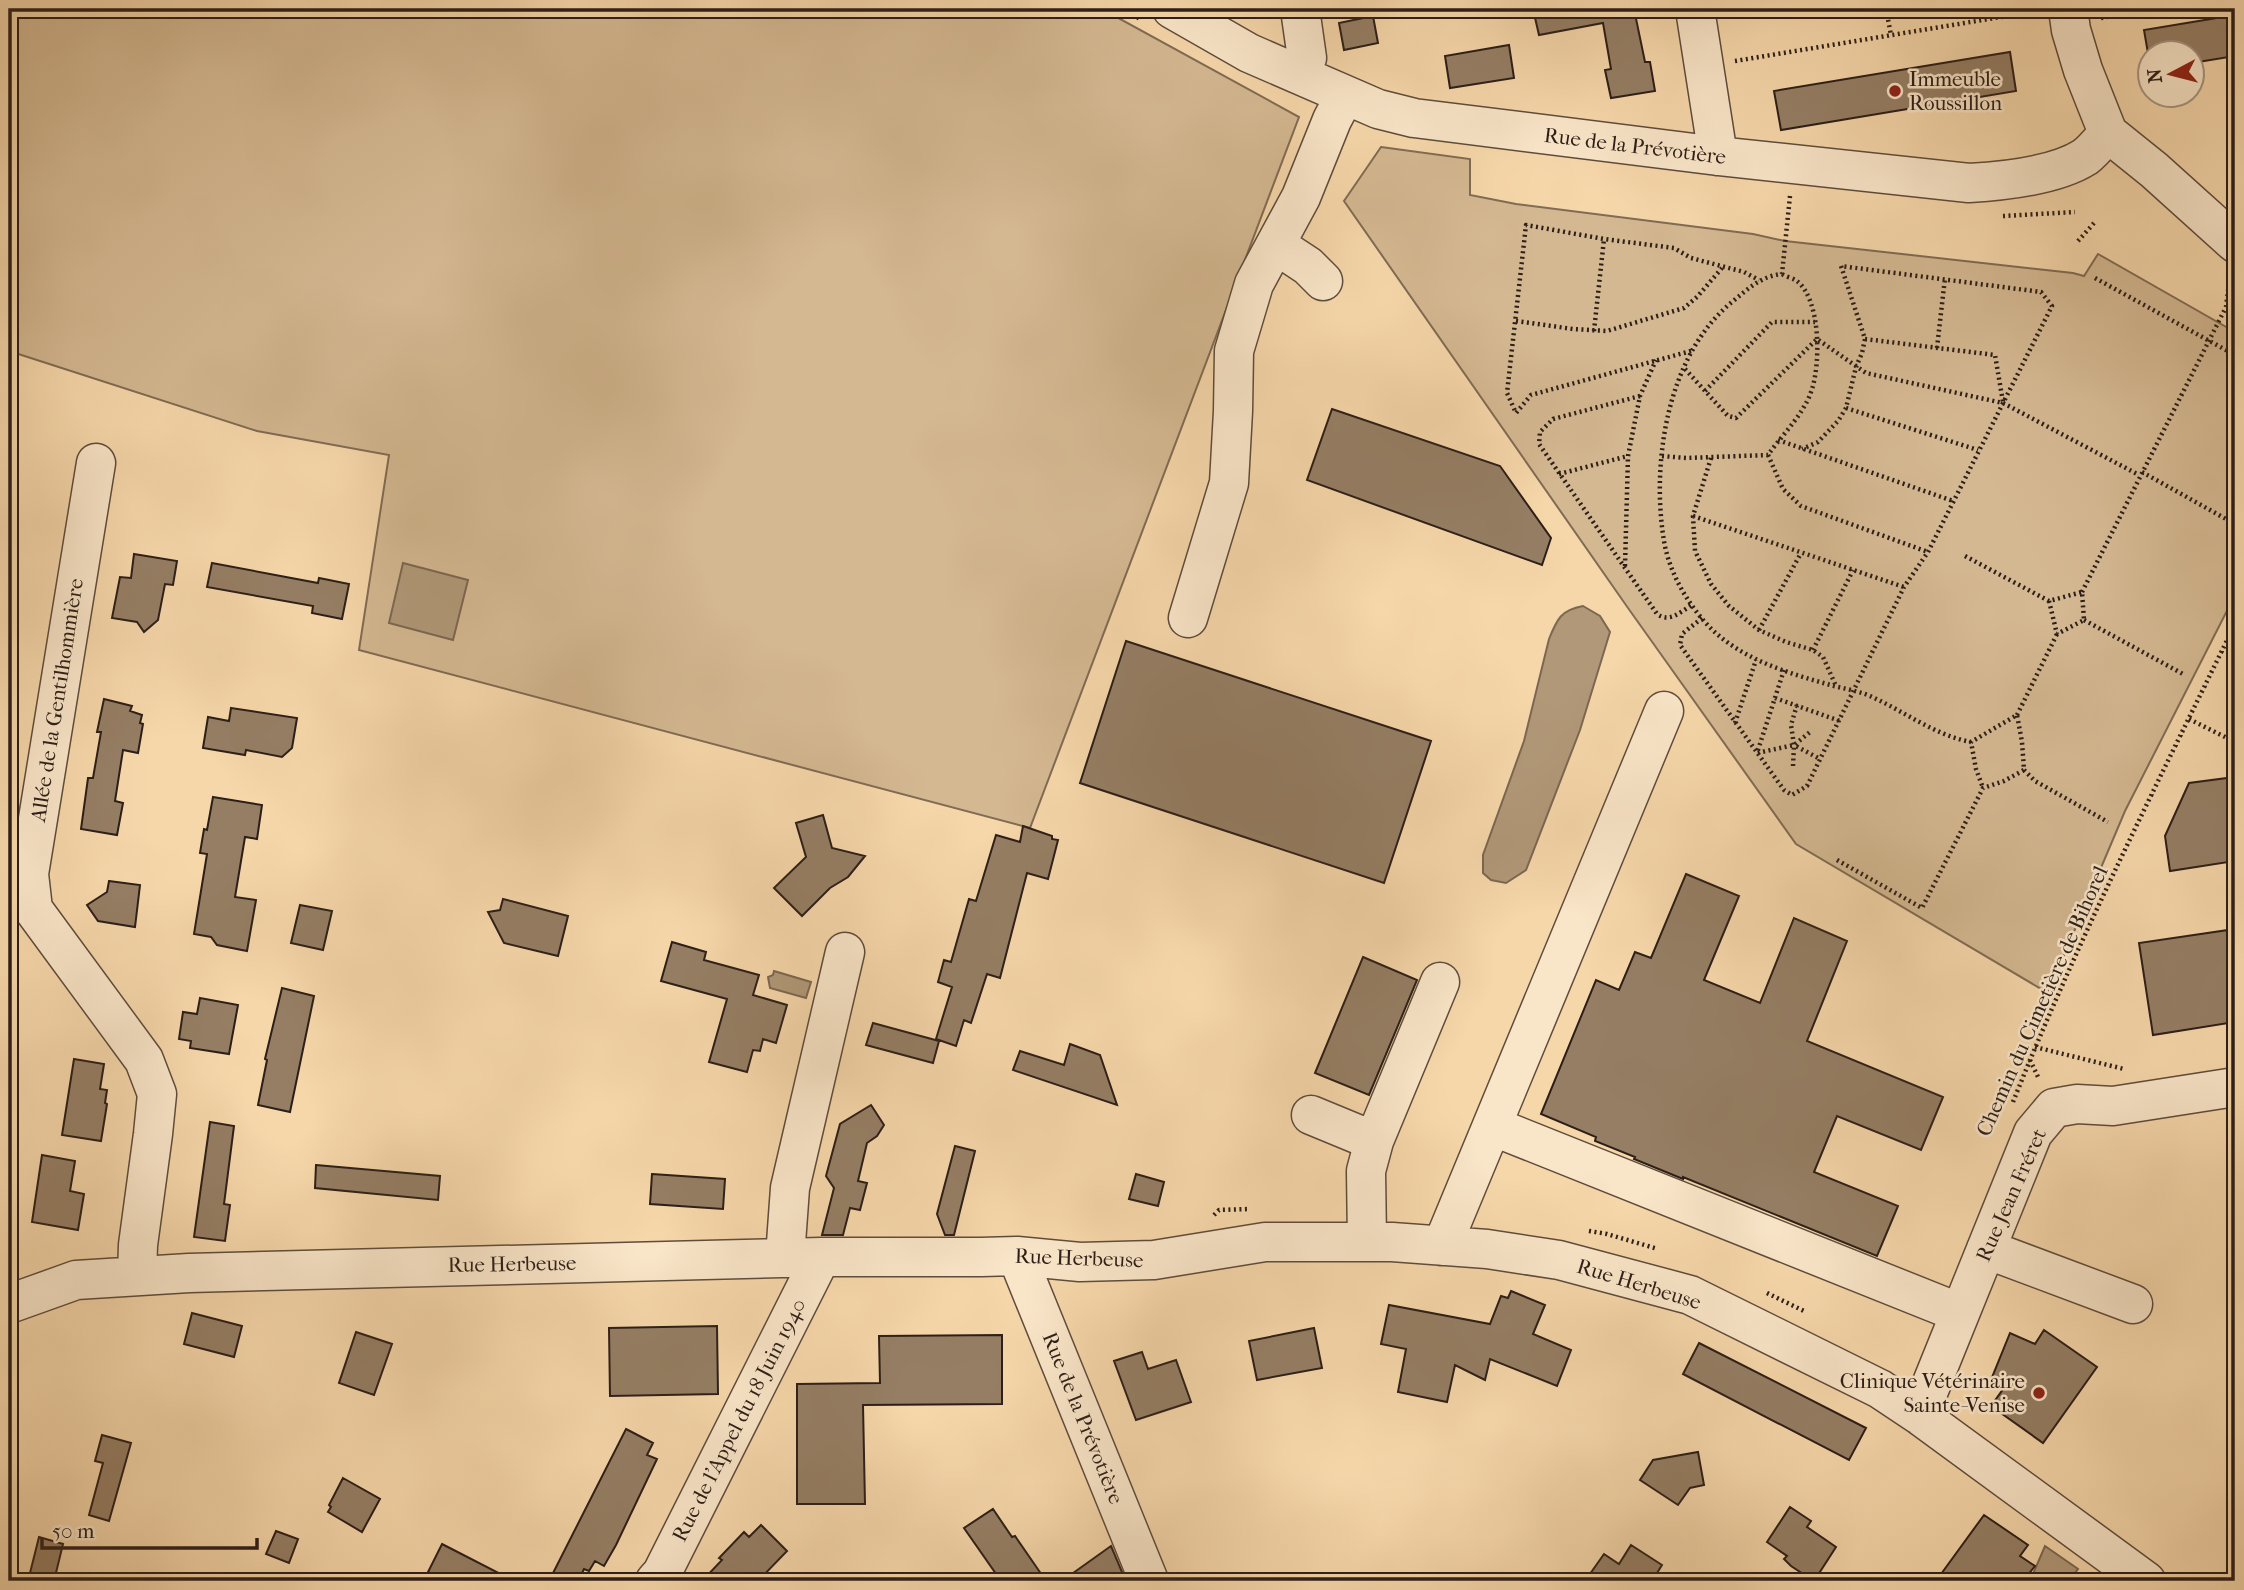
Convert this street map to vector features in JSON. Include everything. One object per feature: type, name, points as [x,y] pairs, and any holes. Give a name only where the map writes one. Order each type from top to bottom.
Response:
[{"type":"street","name":"Rue de la Prévotière","points":[[1172,9],[1249,53],[1345,96],[1378,109],[1414,118],[1718,156],[1948,181],[2001,181],[2056,169],[2085,156],[2108,134]]},
{"type":"street","points":[[1300,9],[1307,58]]},
{"type":"street","points":[[1695,9],[1718,156]]},
{"type":"street","points":[[2066,13],[2082,69],[2108,134],[2154,170],[2233,259]]},
{"type":"street","points":[[1188,618],[1229,483],[1234,351],[1254,284],[1301,197],[1332,120],[1345,96]]},
{"type":"street","points":[[1276,245],[1308,266],[1323,281]]},
{"type":"street","name":"Allée de la Gentilhommière","points":[[96,463],[29,874],[33,909],[144,1060],[156,1094],[138,1245],[137,1275]]},
{"type":"street","points":[[1442,1246],[1664,711]]},
{"type":"street","points":[[803,1257],[790,1188],[845,952]]},
{"type":"street","points":[[1367,1242],[1366,1171],[1374,1141],[1440,982]]},
{"type":"street","name":"Rue Jean Fréret","points":[[1919,1415],[2033,1133],[2054,1108],[2077,1104],[2113,1106],[2235,1087]]},
{"type":"street","points":[[1311,1115],[1374,1141]]},
{"type":"street","points":[[1492,1126],[1960,1313]]},
{"type":"street","name":"Rue Herbeuse","points":[[9,1304],[76,1280],[137,1275],[803,1257],[981,1258],[1017,1255],[1080,1262],[1154,1260],[1265,1242],[1367,1242],[1487,1249],[1559,1259],[1690,1295],[1880,1389],[2146,1581]]},
{"type":"street","points":[[1986,1249],[2133,1304]]},
{"type":"street","name":"Rue de la Prévotière","points":[[1017,1255],[1149,1581]]},
{"type":"street","name":"Rue de l'Appel du 18 Juin 1940","points":[[655,1581],[668,1562],[803,1257]]},
{"type":"path","points":[[1886,9],[1891,35]]},
{"type":"path","points":[[1704,66],[1891,35],[2066,13],[2154,9]]},
{"type":"path","points":[[1782,274],[1794,164]]},
{"type":"path","points":[[2078,241],[2095,222]]},
{"type":"path","points":[[1692,351],[1531,395],[1516,413],[1507,393],[1525,225],[1674,248],[1691,258],[1744,272],[1759,280]]},
{"type":"path","points":[[1594,331],[1604,239]]},
{"type":"path","points":[[2084,620],[2082,592],[2226,307],[2233,259]]},
{"type":"path","points":[[1702,618],[1682,634],[1680,646],[1784,790],[1792,795],[1807,786],[1904,587],[1928,552],[2052,306],[2041,292],[1841,266],[1865,340],[1846,408],[1829,432],[1818,442],[1802,449]]},
{"type":"path","points":[[1516,321],[1607,331],[1684,308],[1722,268]]},
{"type":"path","points":[[1768,455],[1802,409],[1811,392],[1816,371],[1817,339],[1811,303],[1796,281],[1782,274],[1759,280],[1720,312],[1692,351],[1667,416],[1662,456],[1660,491],[1665,542],[1680,587],[1716,634],[1735,649],[1756,660],[1871,697],[1952,738],[1971,742],[2017,715],[2057,634],[2084,620]]},
{"type":"path","points":[[1937,348],[1945,278]]},
{"type":"path","points":[[2095,278],[2235,355]]},
{"type":"path","points":[[1704,391],[1772,322],[1815,322]]},
{"type":"path","points":[[1817,339],[1866,373],[2003,403],[2235,524]]},
{"type":"path","points":[[1684,368],[1728,416],[1736,418],[1817,339]]},
{"type":"path","points":[[1865,340],[1994,355],[2003,403]]},
{"type":"path","points":[[1625,567],[1628,456],[1640,396],[1656,360]]},
{"type":"path","points":[[1640,396],[1562,416],[1545,425],[1540,432],[1539,444],[1657,614],[1664,619],[1670,619],[1692,604]]},
{"type":"path","points":[[1846,408],[1978,450]]},
{"type":"path","points":[[1779,440],[1953,501]]},
{"type":"path","points":[[1662,456],[1711,458],[1768,455]]},
{"type":"path","points":[[1768,455],[1783,489],[1801,506],[1928,552]]},
{"type":"path","points":[[1559,474],[1628,456]]},
{"type":"path","points":[[1711,458],[1693,516],[1695,551],[1711,584],[1729,606],[1759,630],[1813,650],[1823,657],[1836,687]]},
{"type":"path","points":[[1693,516],[1904,587]]},
{"type":"path","points":[[1759,630],[1801,553]]},
{"type":"path","points":[[1965,556],[2049,601],[2082,592]]},
{"type":"path","points":[[1813,650],[1853,570]]},
{"type":"path","points":[[2049,601],[2057,634]]},
{"type":"path","points":[[2084,620],[2183,674]]},
{"type":"path","name":"Chemin du Cimetière de Bihorel","points":[[2009,1112],[2035,1046],[2235,624]]},
{"type":"path","points":[[1735,723],[1756,660]]},
{"type":"path","points":[[1757,753],[1784,670]]},
{"type":"path","points":[[1774,698],[1840,721]]},
{"type":"path","points":[[1793,766],[1791,725],[1797,705]]},
{"type":"path","points":[[2017,715],[2024,770],[2035,780],[2108,822]]},
{"type":"path","points":[[2189,719],[2235,742]]},
{"type":"path","points":[[1757,753],[1794,746],[1810,732]]},
{"type":"path","points":[[1971,742],[1983,789]]},
{"type":"path","points":[[1794,746],[1820,759]]},
{"type":"path","points":[[1837,860],[1922,908],[1983,789],[2024,770]]},
{"type":"path","points":[[2035,1046],[2128,1070]]},
{"type":"shaded area","points":[[9,9],[1102,9],[1299,117],[1030,828],[359,650],[389,455],[257,431],[9,351]]},
{"type":"shaded area","points":[[1381,147],[1470,159],[1470,195],[1516,204],[1753,234],[1785,241],[2084,276],[2098,254],[2235,332],[2235,595],[2125,811],[2048,993],[1796,844],[1344,201]]},
{"type":"shaded area","points":[[403,563],[468,580],[453,640],[389,623]]},
{"type":"shaded area","points":[[1583,606],[1600,616],[1610,632],[1580,730],[1526,870],[1506,883],[1491,880],[1483,873],[1483,855],[1524,741],[1549,639],[1561,616]]},
{"type":"shaded area","points":[[774,971],[811,982],[806,998],[770,988],[768,977],[773,975]]},
{"type":"shaded area","points":[[2045,1546],[2078,1569],[2069,1581],[2030,1581]]},
{"type":"building","points":[[1533,9],[1634,9],[1645,62],[1650,62],[1655,91],[1611,98],[1605,70],[1611,69],[1603,23],[1539,35]]},
{"type":"building","points":[[2235,15],[2235,56],[2206,61],[2206,38],[2145,38],[2144,30]]},
{"type":"building","points":[[1373,16],[1378,43],[1344,50],[1339,23]]},
{"type":"building","points":[[1509,45],[1514,78],[1450,88],[1445,56]]},
{"type":"building","name":"Immeuble Roussillon","points":[[2010,52],[2016,91],[1781,130],[1774,91]]},
{"type":"building","points":[[1332,409],[1500,466],[1551,538],[1542,565],[1307,480]]},
{"type":"building","points":[[134,554],[177,561],[173,585],[165,584],[158,620],[144,632],[137,622],[112,618],[120,577],[131,578]]},
{"type":"building","points":[[212,563],[318,583],[319,578],[349,584],[342,619],[312,613],[313,606],[207,587]]},
{"type":"building","points":[[1126,641],[1431,741],[1384,883],[1080,783]]},
{"type":"building","points":[[104,699],[132,706],[130,711],[142,715],[140,723],[143,724],[138,753],[123,750],[115,801],[123,803],[117,835],[81,829],[88,778],[93,778],[101,732],[97,732]]},
{"type":"building","points":[[231,708],[297,718],[292,748],[282,757],[246,750],[245,755],[203,748],[208,717],[229,721]]},
{"type":"building","points":[[2235,777],[2235,861],[2170,871],[2165,836],[2189,783]]},
{"type":"building","points":[[213,797],[262,805],[257,839],[245,837],[235,897],[256,900],[247,951],[217,945],[211,937],[194,934],[207,854],[200,853]]},
{"type":"building","points":[[823,815],[832,848],[865,856],[848,877],[830,888],[802,916],[774,888],[806,857],[796,823]]},
{"type":"building","points":[[1023,826],[1058,840],[1048,879],[1027,873],[1000,978],[987,974],[971,1023],[964,1020],[956,1046],[936,1039],[952,987],[938,982],[944,960],[951,962],[969,899],[976,901],[996,835],[1020,842]]},
{"type":"building","points":[[1686,874],[1739,896],[1704,980],[1760,1003],[1794,918],[1847,941],[1807,1041],[1943,1097],[1921,1150],[1837,1116],[1814,1172],[1898,1206],[1877,1256],[1634,1159],[1635,1157],[1595,1141],[1596,1137],[1541,1114],[1596,980],[1619,990],[1635,952],[1651,958]]},
{"type":"building","points":[[109,881],[140,885],[135,927],[98,921],[87,905],[107,892]]},
{"type":"building","points":[[503,899],[568,916],[558,956],[504,943],[488,912],[500,910]]},
{"type":"building","points":[[300,905],[332,911],[323,950],[291,943]]},
{"type":"building","points":[[2235,929],[2235,1022],[2153,1035],[2139,943]]},
{"type":"building","points":[[672,942],[706,952],[704,960],[759,975],[753,995],[787,1005],[776,1043],[763,1039],[760,1051],[753,1050],[747,1072],[709,1062],[727,999],[661,981]]},
{"type":"building","points":[[1363,957],[1417,980],[1369,1095],[1315,1073]]},
{"type":"building","points":[[282,988],[314,996],[290,1112],[258,1105],[267,1060],[265,1059]]},
{"type":"building","points":[[200,998],[238,1005],[229,1054],[190,1048],[191,1041],[179,1039],[183,1012],[197,1014]]},
{"type":"building","points":[[873,1023],[939,1041],[933,1063],[866,1045]]},
{"type":"building","points":[[1070,1044],[1100,1055],[1117,1105],[1013,1070],[1020,1051],[1064,1065]]},
{"type":"building","points":[[74,1059],[104,1064],[100,1089],[107,1090],[107,1104],[101,1141],[62,1135]]},
{"type":"building","points":[[871,1105],[884,1125],[877,1136],[867,1143],[858,1181],[867,1183],[860,1210],[850,1208],[843,1235],[822,1235],[834,1188],[826,1176],[840,1124]]},
{"type":"building","points":[[210,1122],[234,1126],[224,1204],[230,1205],[225,1241],[194,1237]]},
{"type":"building","points":[[955,1146],[975,1151],[954,1235],[945,1235],[937,1214]]},
{"type":"building","points":[[42,1155],[75,1161],[70,1191],[84,1194],[78,1230],[32,1222]]},
{"type":"building","points":[[316,1165],[440,1176],[438,1200],[315,1188]]},
{"type":"building","points":[[652,1174],[725,1179],[723,1209],[650,1204]]},
{"type":"building","points":[[1136,1174],[1164,1182],[1158,1206],[1129,1199]]},
{"type":"building","points":[[1511,1291],[1545,1305],[1533,1334],[1571,1350],[1557,1386],[1490,1359],[1485,1380],[1455,1365],[1447,1402],[1398,1392],[1406,1349],[1381,1344],[1389,1305],[1490,1324],[1501,1296],[1508,1298]]},
{"type":"building","points":[[192,1313],[242,1326],[234,1357],[184,1344]]},
{"type":"building","points":[[717,1326],[718,1394],[610,1396],[609,1328]]},
{"type":"building","points":[[1314,1328],[1322,1368],[1257,1380],[1249,1341]]},
{"type":"building","name":"Clinique Vétérinaire Sainte-Venise","points":[[2044,1330],[2097,1367],[2043,1443],[1991,1406],[2006,1385],[1991,1380],[2010,1333],[2035,1344]]},
{"type":"building","points":[[356,1332],[392,1344],[374,1395],[339,1383]]},
{"type":"building","points":[[1002,1335],[1002,1404],[863,1405],[865,1504],[797,1504],[797,1384],[880,1383],[879,1336]]},
{"type":"building","points":[[1699,1343],[1866,1428],[1849,1460],[1683,1374]]},
{"type":"building","points":[[1142,1352],[1148,1369],[1176,1360],[1191,1402],[1136,1420],[1114,1361]]},
{"type":"building","points":[[626,1429],[653,1443],[647,1455],[657,1459],[616,1545],[604,1566],[595,1561],[589,1571],[584,1569],[578,1581],[549,1581]]},
{"type":"building","points":[[102,1435],[131,1443],[109,1521],[89,1515],[103,1463],[95,1461]]},
{"type":"building","points":[[1698,1452],[1704,1485],[1690,1488],[1678,1505],[1640,1480],[1653,1460]]},
{"type":"building","points":[[343,1478],[380,1499],[362,1532],[328,1512]]},
{"type":"building","points":[[1790,1507],[1811,1521],[1807,1527],[1836,1547],[1814,1581],[1791,1566],[1784,1559],[1787,1556],[1767,1542]]},
{"type":"building","points":[[993,1509],[1046,1581],[1001,1581],[964,1528]]},
{"type":"building","points":[[1984,1515],[2028,1545],[2020,1556],[2035,1566],[2023,1581],[1936,1581]]},
{"type":"building","points":[[761,1525],[787,1551],[758,1581],[702,1581],[744,1532],[749,1537]]},
{"type":"building","points":[[276,1531],[298,1539],[289,1563],[266,1554]]},
{"type":"building","points":[[39,1537],[63,1544],[54,1581],[28,1581]]},
{"type":"building","points":[[442,1544],[514,1581],[445,1581],[428,1572]]},
{"type":"building","points":[[1631,1545],[1662,1565],[1652,1581],[1585,1581],[1604,1554],[1619,1564]]},
{"type":"building","points":[[1111,1546],[1122,1572],[1108,1581],[1062,1581]]},
{"type":"place","name":"Immeuble Roussillon","points":[[1895,91]]},
{"type":"place","name":"Clinique Vétérinaire Sainte-Venise","points":[[2039,1393]]}]
